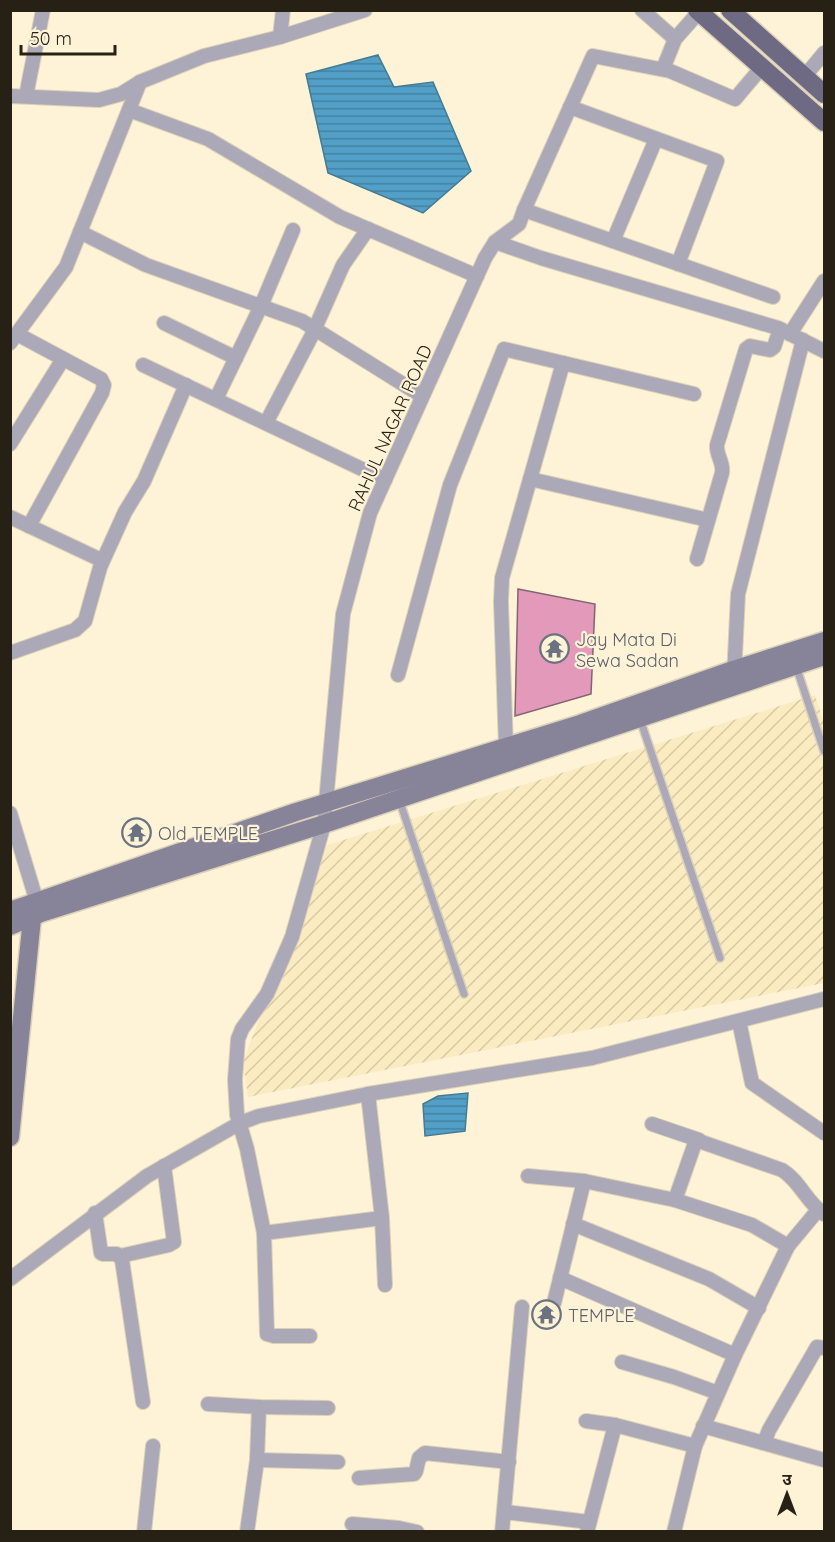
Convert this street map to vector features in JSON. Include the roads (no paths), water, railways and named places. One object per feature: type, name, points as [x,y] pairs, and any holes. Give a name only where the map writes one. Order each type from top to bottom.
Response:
[{"type":"main road","points":[[730,10],[825,94]]},
{"type":"main road","points":[[698,11],[825,122]]},
{"type":"main road","points":[[10,911],[37,911],[399,800],[640,719],[825,641]]},
{"type":"main road","points":[[10,926],[37,911],[324,804],[734,678],[796,666],[825,656]]},
{"type":"main road","points":[[10,1137],[37,911]]},
{"type":"street","points":[[26,96],[43,10]]},
{"type":"street","points":[[280,37],[283,10]]},
{"type":"street","points":[[10,96],[99,100],[121,94],[140,82],[204,56],[280,37],[365,10]]},
{"type":"street","points":[[642,10],[675,39]]},
{"type":"street","points":[[698,11],[675,39],[663,69],[735,99],[762,67]]},
{"type":"street","points":[[804,77],[825,53]]},
{"type":"street","name":"RAHUL NAGAR ROAD","points":[[310,1336],[267,1334],[264,1233],[239,1119],[235,1080],[238,1039],[242,1029],[267,994],[292,937],[324,824],[324,804],[343,614],[370,513],[477,276],[495,242],[519,224],[593,57],[663,69]]},
{"type":"street","points":[[29,526],[104,389],[101,379],[63,359],[14,339],[66,267],[140,82]]},
{"type":"street","points":[[570,107],[717,161],[678,264]]},
{"type":"street","points":[[129,110],[208,139],[340,217],[477,276]]},
{"type":"street","points":[[614,241],[656,139]]},
{"type":"street","points":[[525,210],[773,297]]},
{"type":"street","points":[[266,423],[315,328],[343,265],[368,229]]},
{"type":"street","points":[[216,399],[261,306],[293,230]]},
{"type":"street","points":[[80,232],[146,265],[289,315],[315,328],[422,396]]},
{"type":"street","points":[[495,242],[791,334],[825,351]]},
{"type":"street","points":[[697,559],[723,468],[717,453],[717,445],[746,349],[748,346],[772,349],[791,334],[825,281]]},
{"type":"street","points":[[164,323],[236,358]]},
{"type":"street","points":[[734,678],[738,594],[791,334]]},
{"type":"street","points":[[398,675],[450,485],[504,349],[694,394]]},
{"type":"street","points":[[10,444],[63,359]]},
{"type":"street","points":[[506,747],[501,588],[563,363]]},
{"type":"street","points":[[144,365],[385,480]]},
{"type":"street","points":[[14,648],[75,630],[85,621],[101,566],[125,512],[144,481],[186,385]]},
{"type":"street","points":[[530,479],[708,520]]},
{"type":"street","points":[[10,517],[99,559],[101,566]]},
{"type":"street","points":[[10,813],[37,911]]},
{"type":"street","points":[[10,1279],[147,1176],[239,1119],[368,1094],[592,1058],[825,999]]},
{"type":"street","points":[[739,1021],[752,1083],[825,1133]]},
{"type":"street","points":[[368,1094],[382,1218],[385,1285]]},
{"type":"street","points":[[652,1124],[782,1170],[791,1176],[821,1212],[788,1246],[735,1355],[695,1446],[674,1532]]},
{"type":"street","points":[[675,1200],[695,1141],[699,1140]]},
{"type":"street","points":[[95,1213],[103,1254],[120,1256],[174,1242],[164,1166]]},
{"type":"street","points":[[528,1176],[584,1181],[675,1200],[757,1228],[788,1246]]},
{"type":"street","points":[[554,1303],[584,1181]]},
{"type":"street","points":[[264,1233],[382,1218]]},
{"type":"street","points":[[573,1224],[709,1278],[759,1308]]},
{"type":"street","points":[[120,1256],[143,1402]]},
{"type":"street","points":[[560,1278],[735,1355]]},
{"type":"street","points":[[502,1532],[522,1307]]},
{"type":"street","points":[[764,1443],[769,1430],[817,1347],[825,1348]]},
{"type":"street","points":[[622,1362],[718,1393]]},
{"type":"street","points":[[208,1404],[328,1408]]},
{"type":"street","points":[[247,1532],[257,1460],[259,1407]]},
{"type":"street","points":[[586,1421],[615,1425],[695,1446]]},
{"type":"street","points":[[505,1512],[588,1527],[615,1425]]},
{"type":"street","points":[[703,1426],[764,1443],[822,1455]]},
{"type":"street","points":[[144,1532],[153,1446]]},
{"type":"street","points":[[359,1478],[414,1473],[419,1458],[425,1453],[509,1462]]},
{"type":"street","points":[[257,1460],[338,1462]]},
{"type":"street","points":[[352,1524],[417,1532]]},
{"type":"lane","points":[[796,666],[825,752]]},
{"type":"lane","points":[[640,719],[720,958]]},
{"type":"lane","points":[[399,800],[464,994]]},
{"type":"water","points":[[378,55],[394,87],[433,82],[471,171],[423,213],[328,173],[306,74]]},
{"type":"water","points":[[468,1093],[465,1131],[425,1136],[423,1104],[438,1096]]},
{"type":"place","name":"Jay Mata Di Sewa Sadan","points":[[555,649]]},
{"type":"place","name":"Old TEMPLE","points":[[137,833]]},
{"type":"place","name":"TEMPLE","points":[[547,1315]]}]
